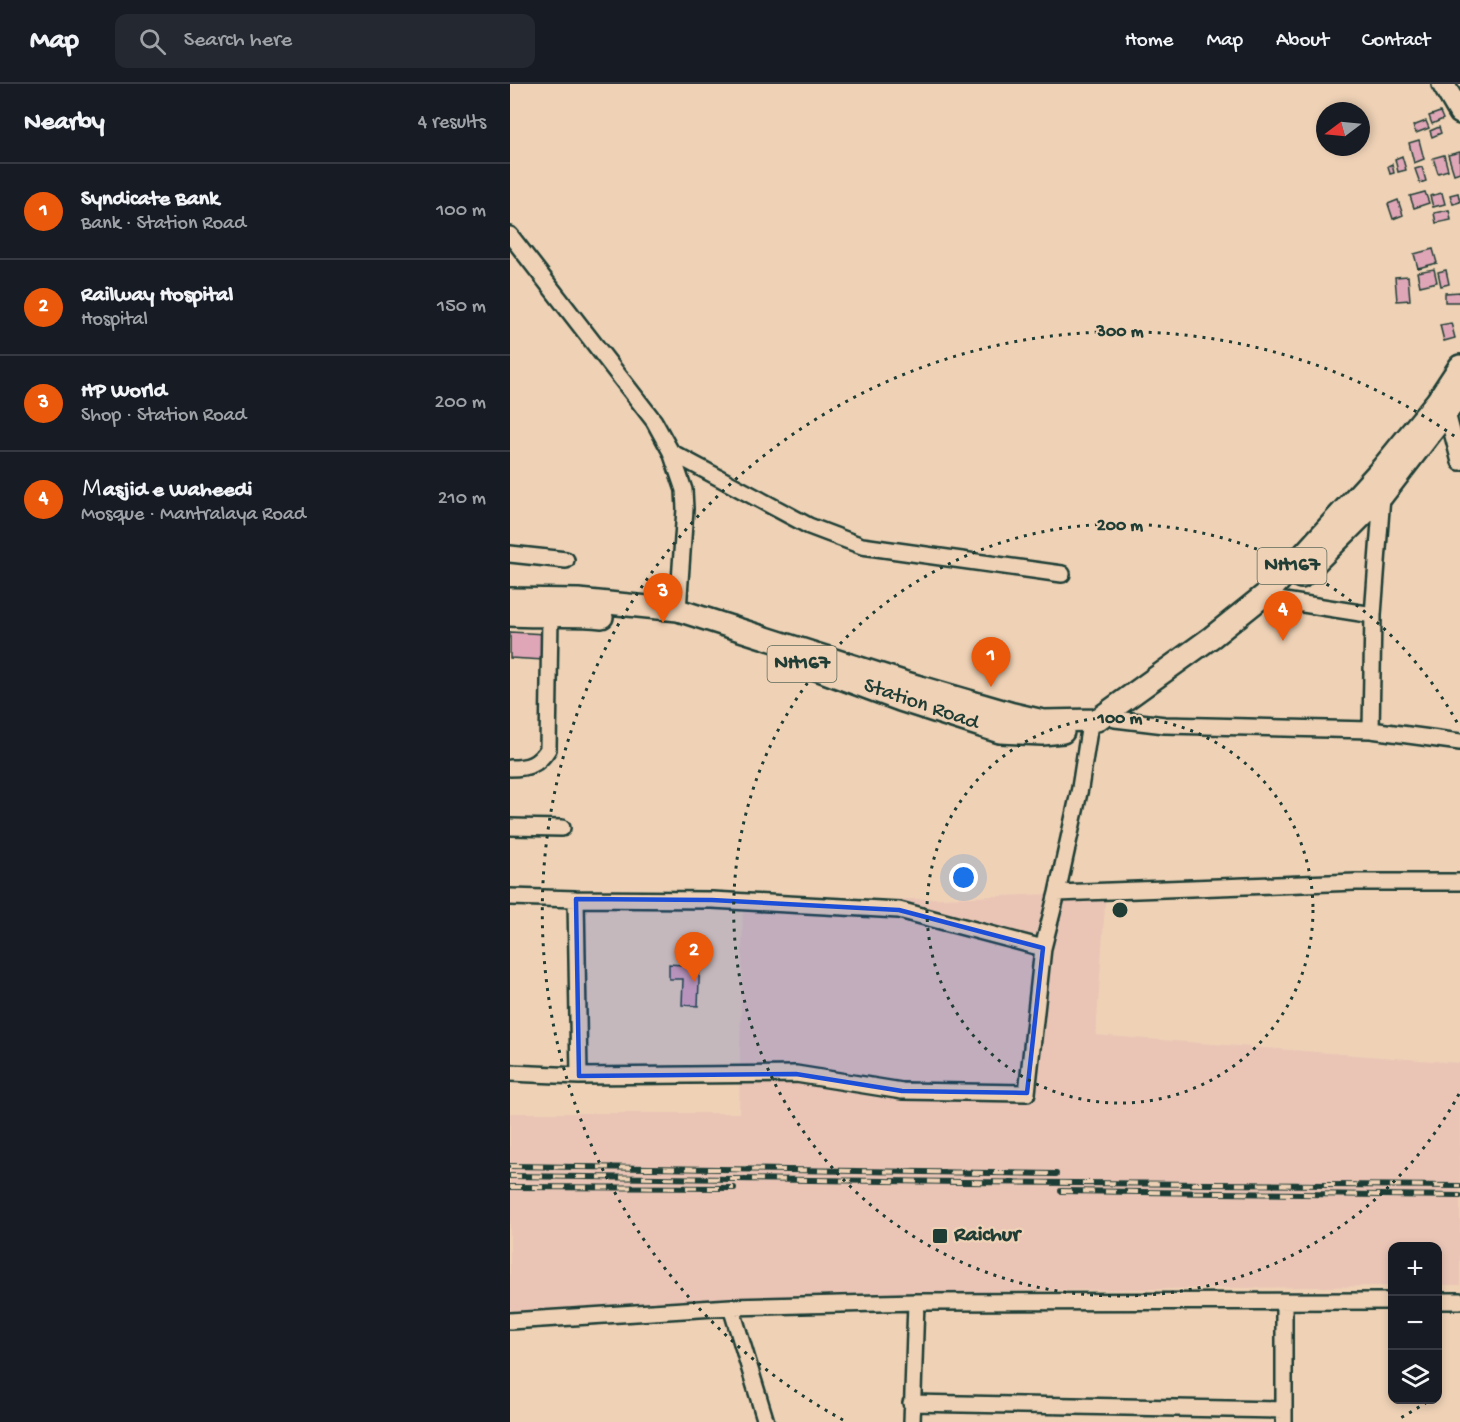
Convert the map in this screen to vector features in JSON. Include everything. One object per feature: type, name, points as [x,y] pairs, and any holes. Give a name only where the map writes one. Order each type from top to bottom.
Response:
[{"type":"highway","points":[[1443,84],[1460,113]]},
{"type":"highway","name":"NH167","points":[[1087,726],[1212,637],[1272,589],[1383,466],[1437,401],[1460,366]]},
{"type":"highway","name":"NH167","points":[[1087,726],[1100,729],[1223,644],[1278,600],[1382,496],[1460,395]]},
{"type":"highway","name":"Station Road","points":[[510,599],[578,600],[678,610],[903,682],[1013,714],[1043,721],[1087,726]]},
{"type":"highway","name":"Station Road","points":[[510,615],[550,617],[579,615],[677,624],[738,641],[900,700],[1000,732],[1042,734],[1087,726]]},
{"type":"street","points":[[510,234],[654,421],[671,452],[684,490],[685,509],[678,610]]},
{"type":"street","points":[[1447,413],[1460,462]]},
{"type":"street","points":[[671,452],[809,526],[862,546],[1062,574]]},
{"type":"street","points":[[1371,730],[1374,615],[1382,496]]},
{"type":"street","points":[[510,554],[566,560]]},
{"type":"street","points":[[1278,600],[1374,615]]},
{"type":"street","points":[[510,768],[533,766],[542,759],[548,749],[550,617]]},
{"type":"street","points":[[1115,719],[1165,725],[1371,730],[1460,742]]},
{"type":"street","points":[[510,1073],[579,1076],[796,1074],[902,1091],[1027,1093],[1043,948],[1080,788],[1087,726]]},
{"type":"street","points":[[510,828],[562,828]]},
{"type":"street","points":[[1057,893],[1356,882],[1460,882]]},
{"type":"street","points":[[510,897],[712,900],[899,910],[1043,948]]},
{"type":"street","points":[[576,899],[579,1076]]},
{"type":"street","points":[[1442,1301],[1460,1300]]},
{"type":"street","points":[[510,1321],[731,1307],[916,1302],[1388,1301]]},
{"type":"street","points":[[912,1422],[916,1302]]},
{"type":"street","points":[[911,1403],[1284,1416],[1284,1302]]},
{"type":"street","points":[[731,1307],[766,1422]]},
{"type":"highlighted area","points":[[576,899],[712,900],[899,910],[1043,948],[1027,1093],[902,1091],[796,1074],[579,1076]]},
{"type":"shaded area","points":[[1106,892],[1096,1035],[1460,1063],[1460,1285],[1442,1285],[1442,1242],[1388,1242],[1388,1286],[1010,1291],[510,1311],[510,1113],[739,1113],[743,905]]},
{"type":"building","points":[[1440,112],[1443,119],[1432,124],[1429,116]]},
{"type":"building","points":[[1426,121],[1429,128],[1416,133],[1413,126]]},
{"type":"building","points":[[1439,127],[1441,133],[1432,137],[1430,131]]},
{"type":"building","points":[[1419,140],[1424,159],[1414,163],[1409,143]]},
{"type":"building","points":[[1460,152],[1460,172],[1454,174],[1448,155]]},
{"type":"building","points":[[1444,155],[1448,170],[1438,173],[1433,158]]},
{"type":"building","points":[[1402,156],[1406,170],[1398,172],[1395,159]]},
{"type":"building","points":[[1392,164],[1394,173],[1390,174],[1388,166]]},
{"type":"building","points":[[1422,167],[1426,181],[1420,183],[1415,169]]},
{"type":"building","points":[[1425,192],[1429,203],[1414,208],[1410,196]]},
{"type":"building","points":[[1442,193],[1445,204],[1433,207],[1430,196]]},
{"type":"building","points":[[1458,193],[1460,202],[1453,204],[1450,195]]},
{"type":"building","points":[[1398,200],[1403,215],[1393,219],[1388,204]]},
{"type":"building","points":[[1449,210],[1451,220],[1436,223],[1434,213]]},
{"type":"building","points":[[1433,249],[1437,263],[1418,268],[1414,254]]},
{"type":"building","points":[[1434,269],[1437,282],[1420,286],[1417,272]]},
{"type":"building","points":[[1446,270],[1449,284],[1441,286],[1438,272]]},
{"type":"building","points":[[1408,276],[1410,300],[1397,301],[1395,277]]},
{"type":"building","points":[[1460,292],[1460,302],[1445,302],[1445,293]]},
{"type":"building","points":[[1451,323],[1455,338],[1444,341],[1440,325]]},
{"type":"building","points":[[510,632],[545,634],[544,660],[510,658]]},
{"type":"building","points":[[684,956],[700,957],[698,1006],[682,1005],[683,979],[669,979],[669,964],[683,965]]},
{"type":"railway","points":[[510,1166],[1056,1174]]},
{"type":"railway","points":[[510,1176],[1460,1186]]},
{"type":"railway","points":[[510,1187],[734,1188]]},
{"type":"railway","points":[[1061,1191],[1460,1196]]},
{"type":"place","name":"HP World","points":[[663,623]]},
{"type":"place","name":"Ｍasjid e Waheedi","points":[[1283,641]]},
{"type":"place","name":"Syndicate Bank","points":[[991,687]]},
{"type":"place","name":"Railway Hospital","points":[[694,982]]},
{"type":"place","name":"Raichur","points":[[940,1236]]}]
